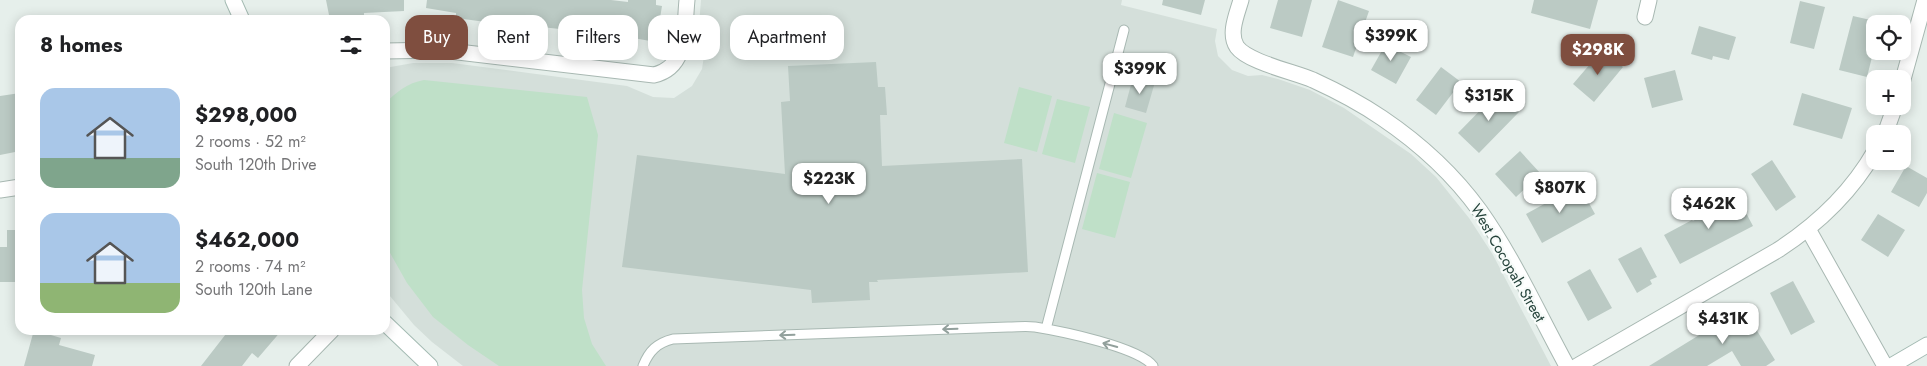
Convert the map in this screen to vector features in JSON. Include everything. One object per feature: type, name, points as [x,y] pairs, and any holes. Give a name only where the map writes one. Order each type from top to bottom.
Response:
[{"type":"street","points":[[233,0],[240,15]]},
{"type":"street","points":[[390,51],[440,50],[654,75],[669,69],[675,63],[682,45],[687,0]]},
{"type":"street","name":"West Cocopah Street","points":[[1240,0],[1234,27],[1236,46],[1250,58],[1295,72],[1359,103],[1405,134],[1440,165],[1480,212],[1503,248],[1567,366]]},
{"type":"street","points":[[1645,17],[1649,0]]},
{"type":"street","points":[[1906,70],[1925,0]]},
{"type":"street","points":[[1577,366],[1778,250],[1808,229],[1847,192],[1866,164]]},
{"type":"street","points":[[0,190],[15,188]]},
{"type":"street","points":[[1808,229],[1886,366]]},
{"type":"street","points":[[390,328],[430,366]]},
{"type":"street","points":[[297,366],[327,335]]},
{"type":"street","points":[[1891,366],[1927,345]]},
{"type":"lane","points":[[1046,329],[1124,30]]},
{"type":"lane","points":[[643,366],[648,354],[655,346],[664,341],[673,340],[1008,327],[1046,329],[1130,351],[1144,357],[1153,366]]},
{"type":"shaded area","points":[[701,0],[1122,0],[1121,5],[1217,29],[1215,41],[1218,56],[1232,70],[1248,76],[1262,75],[1278,79],[1310,90],[1344,108],[1411,154],[1436,177],[1469,218],[1493,255],[1551,366],[463,366],[414,325],[390,296],[390,67],[413,63],[452,63],[627,86],[653,97],[674,98],[692,86],[702,69],[703,60],[720,60],[720,15],[700,15]]},
{"type":"green space","points":[[424,80],[587,97],[598,135],[582,290],[584,318],[592,344],[606,366],[499,366],[468,345],[433,317],[407,283],[390,253],[390,99],[407,86]]},
{"type":"green space","points":[[1019,87],[1052,96],[1037,152],[1004,143]]},
{"type":"green space","points":[[1057,99],[1090,107],[1075,163],[1042,154]]},
{"type":"green space","points":[[1114,113],[1147,123],[1131,178],[1099,169]]},
{"type":"green space","points":[[1097,173],[1130,182],[1115,238],[1082,229]]},
{"type":"building","points":[[326,0],[404,0],[404,11],[364,13],[364,15],[329,15]]},
{"type":"building","points":[[427,0],[611,0],[628,2],[628,0],[656,0],[656,5],[662,6],[660,15],[648,15],[648,41],[638,39],[638,15],[558,15],[558,29],[548,28],[548,15],[478,15],[478,21],[468,20],[468,15],[456,15],[456,13],[426,8]]},
{"type":"building","points":[[1163,0],[1205,0],[1201,15],[1162,5]]},
{"type":"building","points":[[1278,0],[1312,0],[1302,37],[1270,28]]},
{"type":"building","points":[[1338,0],[1369,11],[1353,57],[1322,47]]},
{"type":"building","points":[[1534,0],[1598,0],[1590,29],[1531,13]]},
{"type":"building","points":[[1800,1],[1825,7],[1814,49],[1790,43]]},
{"type":"building","points":[[1853,16],[1866,19],[1866,60],[1871,60],[1869,70],[1866,70],[1866,77],[1839,70]]},
{"type":"building","points":[[1699,26],[1736,37],[1729,60],[1713,56],[1712,60],[1691,54]]},
{"type":"building","points":[[1389,38],[1402,45],[1399,51],[1411,57],[1396,84],[1371,70]]},
{"type":"building","points":[[1602,50],[1623,67],[1594,102],[1573,84]]},
{"type":"building","points":[[876,62],[878,87],[885,87],[887,115],[880,115],[882,166],[1022,159],[1028,272],[877,280],[878,282],[869,282],[870,300],[812,303],[811,290],[622,267],[637,155],[785,174],[781,102],[790,101],[788,66]]},
{"type":"building","points":[[1441,67],[1461,82],[1436,115],[1416,100]]},
{"type":"building","points":[[1675,70],[1683,100],[1652,108],[1644,78]]},
{"type":"building","points":[[1133,77],[1155,82],[1146,113],[1125,107]]},
{"type":"building","points":[[1498,92],[1519,112],[1479,153],[1458,133]]},
{"type":"building","points":[[1802,93],[1852,108],[1842,139],[1793,125]]},
{"type":"building","points":[[15,94],[15,152],[0,155],[0,96]]},
{"type":"building","points":[[1520,151],[1541,174],[1516,197],[1495,174]]},
{"type":"building","points":[[1772,160],[1796,197],[1776,211],[1751,174]]},
{"type":"building","points":[[1911,169],[1927,178],[1927,193],[1919,207],[1891,192],[1904,170]]},
{"type":"building","points":[[1579,185],[1595,214],[1542,243],[1526,214]]},
{"type":"building","points":[[1737,196],[1753,226],[1680,264],[1664,235]]},
{"type":"building","points":[[1878,214],[1905,230],[1888,257],[1861,240]]},
{"type":"building","points":[[7,230],[15,230],[15,282],[0,282],[0,247],[7,247]]},
{"type":"building","points":[[1641,247],[1657,277],[1650,280],[1652,284],[1637,293],[1618,259]]},
{"type":"building","points":[[1590,269],[1612,308],[1588,321],[1567,282]]},
{"type":"building","points":[[1793,281],[1815,322],[1791,335],[1770,293]]},
{"type":"building","points":[[1743,308],[1775,360],[1766,366],[1741,366],[1732,351],[1707,366],[1649,366]]},
{"type":"building","points":[[33,335],[51,335],[61,338],[59,345],[95,355],[92,366],[24,366]]},
{"type":"building","points":[[225,335],[278,335],[258,358],[252,353],[242,366],[201,366]]}]
